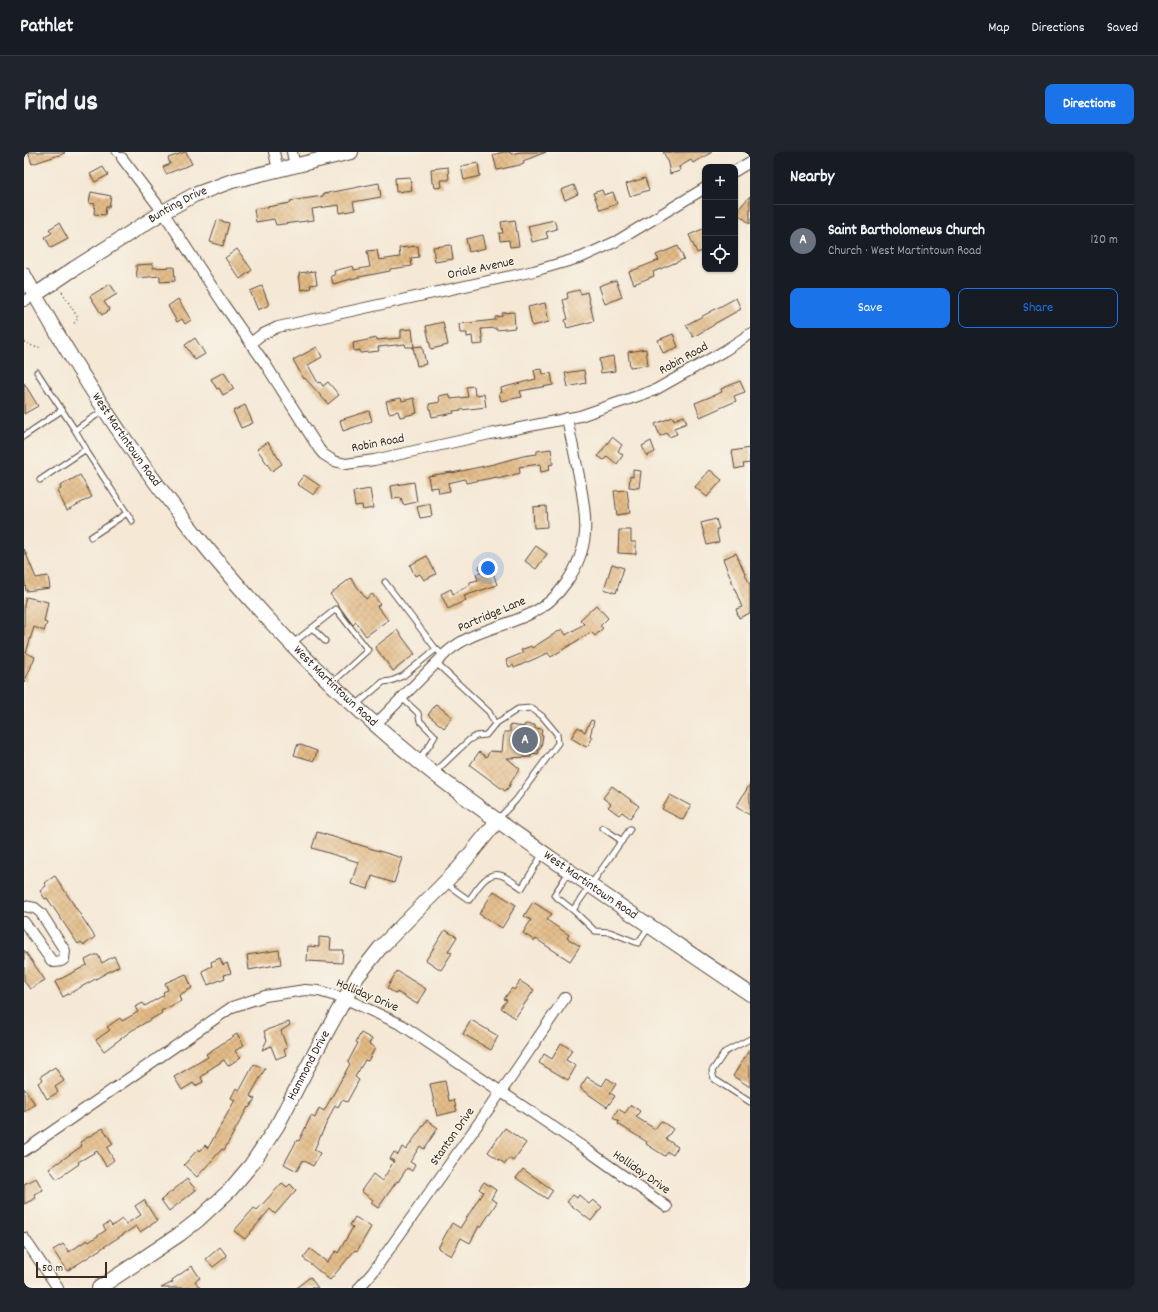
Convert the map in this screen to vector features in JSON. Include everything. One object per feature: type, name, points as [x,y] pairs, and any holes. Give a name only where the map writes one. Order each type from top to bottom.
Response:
[{"type":"main road","name":"Bunting Drive","points":[[29,298],[163,212],[188,198],[232,182],[351,152]]},
{"type":"main road","name":"West Martintown Road","points":[[24,275],[29,298],[44,314],[105,410],[160,489],[200,540],[292,644],[356,706],[434,773],[570,871],[750,994]]},
{"type":"main road","name":"Hammond Drive","points":[[99,1288],[180,1234],[198,1220],[230,1190],[251,1165],[277,1126],[357,977],[380,948],[459,868],[498,820]]},
{"type":"street","points":[[274,152],[278,170]]},
{"type":"street","points":[[292,152],[295,166]]},
{"type":"street","name":"Robin Road","points":[[119,155],[163,212],[224,305],[251,343],[319,449],[328,458],[340,463],[346,464],[374,460],[580,416],[655,390],[724,351],[750,334]]},
{"type":"street","points":[[738,169],[750,162]]},
{"type":"street","name":"Oriole Avenue","points":[[251,343],[261,335],[278,327],[534,271],[582,257],[617,241],[702,190]]},
{"type":"street","name":"Partridge Lane","points":[[376,724],[456,645],[469,637],[521,618],[541,608],[559,593],[573,572],[584,543],[586,514],[567,418]]},
{"type":"street","points":[[24,906],[35,908],[41,913],[65,951],[64,958],[58,962],[51,960],[24,922]]},
{"type":"street","name":"Holliday Drive","points":[[24,1150],[232,1007],[265,996],[305,990],[319,991],[346,999],[402,1025],[583,1147],[667,1207]]},
{"type":"street","name":"Stanton Drive","points":[[359,1288],[501,1091],[565,998]]},
{"type":"street","points":[[24,1238],[58,1288]]},
{"type":"lane","points":[[37,372],[132,521]]},
{"type":"lane","points":[[24,436],[62,410]]},
{"type":"lane","points":[[75,430],[105,410]]},
{"type":"lane","points":[[40,480],[86,449]]},
{"type":"lane","points":[[91,537],[127,513]]},
{"type":"lane","points":[[385,582],[436,649],[444,656]]},
{"type":"lane","points":[[292,644],[336,609],[368,650],[332,683]]},
{"type":"lane","points":[[312,628],[325,641]]},
{"type":"lane","points":[[356,706],[383,682],[391,681],[403,676],[436,649]]},
{"type":"lane","points":[[436,664],[489,712],[496,724]]},
{"type":"lane","points":[[402,698],[418,713],[420,721],[434,736],[429,746],[418,760]]},
{"type":"lane","points":[[434,773],[468,740],[476,736],[486,735],[496,724],[518,709],[531,708],[542,716],[557,734],[558,743],[516,800],[498,820]]},
{"type":"lane","points":[[603,828],[622,841]]},
{"type":"lane","points":[[573,910],[630,829]]},
{"type":"lane","points":[[444,883],[469,900],[485,879],[494,875],[500,875],[522,888],[543,852]]},
{"type":"lane","points":[[570,871],[554,895],[573,910],[595,931],[610,932],[638,943],[650,926]]},
{"type":"lane","points":[[750,1039],[725,1052],[712,1071],[714,1078],[750,1102]]},
{"type":"path","points":[[61,291],[78,318],[73,325]]},
{"type":"path","points":[[24,342],[37,348],[41,346]]},
{"type":"building","points":[[28,152],[64,152],[65,153],[32,164]]},
{"type":"building","points":[[185,152],[192,164],[166,174],[163,167],[170,164],[168,158]]},
{"type":"building","points":[[503,152],[510,152],[511,154],[521,152],[546,152],[523,161],[524,164],[497,170],[493,155]]},
{"type":"building","points":[[663,152],[712,152],[693,163],[691,160],[679,167],[680,171],[670,174],[667,159]]},
{"type":"building","points":[[478,163],[480,176],[464,180],[461,166]]},
{"type":"building","points":[[103,167],[108,175],[95,182],[90,174]]},
{"type":"building","points":[[448,167],[449,180],[441,180],[442,187],[435,188],[434,183],[432,183],[431,169]]},
{"type":"building","points":[[410,177],[412,190],[396,192],[395,178]]},
{"type":"building","points":[[645,178],[649,190],[630,196],[626,184]]},
{"type":"building","points":[[379,183],[381,197],[353,202],[355,210],[340,213],[339,205],[312,209],[314,220],[276,225],[274,219],[256,222],[254,209],[291,203],[290,201],[323,196],[323,194]]},
{"type":"building","points":[[574,185],[578,194],[565,200],[561,190]]},
{"type":"building","points":[[602,190],[604,195],[613,192],[617,204],[600,210],[593,193]]},
{"type":"building","points":[[91,192],[111,196],[109,207],[106,207],[105,215],[94,214],[95,204],[89,203]]},
{"type":"building","points":[[750,196],[750,224],[738,214],[738,210]]},
{"type":"building","points":[[217,220],[229,223],[223,246],[210,242]]},
{"type":"building","points":[[515,220],[519,246],[510,247],[509,240],[500,241],[499,233],[503,233],[501,222]]},
{"type":"building","points":[[554,220],[557,229],[546,232],[548,238],[532,242],[528,226]]},
{"type":"building","points":[[59,223],[68,239],[51,248],[45,237],[52,233],[49,229]]},
{"type":"building","points":[[702,229],[702,251],[697,253],[689,235]]},
{"type":"building","points":[[483,235],[486,248],[469,252],[466,239]]},
{"type":"building","points":[[451,245],[453,259],[435,262],[433,247]]},
{"type":"building","points":[[418,246],[419,257],[411,258],[412,266],[390,269],[390,271],[333,284],[331,276],[335,275],[334,271],[353,266],[354,270],[370,267],[367,251],[377,250],[379,260],[400,257],[399,248]]},
{"type":"building","points":[[678,246],[684,259],[653,272],[654,276],[634,284],[629,272],[659,260],[656,255]]},
{"type":"building","points":[[237,249],[252,270],[240,279],[225,258]]},
{"type":"building","points":[[153,264],[153,268],[174,267],[175,281],[160,282],[160,276],[137,278],[136,265]]},
{"type":"building","points":[[315,271],[317,284],[310,285],[311,288],[301,290],[299,273]]},
{"type":"building","points":[[616,280],[622,297],[605,304],[599,286]]},
{"type":"building","points":[[110,284],[117,294],[104,302],[110,310],[102,315],[90,296]]},
{"type":"building","points":[[262,286],[269,305],[258,310],[250,291]]},
{"type":"building","points":[[579,290],[581,294],[587,292],[594,321],[567,328],[565,320],[568,319],[563,300],[568,298],[567,293]]},
{"type":"building","points":[[736,298],[741,309],[693,337],[686,325]]},
{"type":"building","points":[[178,299],[191,320],[185,324],[182,319],[177,322],[168,306]]},
{"type":"building","points":[[545,303],[549,322],[532,326],[528,307]]},
{"type":"building","points":[[514,312],[515,328],[496,330],[496,328],[481,329],[483,344],[473,345],[472,336],[467,337],[467,333],[460,333],[459,324],[495,320],[495,317],[502,316],[502,313]]},
{"type":"building","points":[[443,322],[448,345],[431,349],[426,326]]},
{"type":"building","points":[[412,329],[414,347],[406,347],[405,344],[378,347],[379,351],[360,353],[360,350],[354,351],[353,343],[377,338],[377,340],[401,338],[401,330]]},
{"type":"building","points":[[673,334],[678,347],[663,353],[658,340]]},
{"type":"building","points":[[195,338],[205,354],[195,360],[185,345]]},
{"type":"building","points":[[422,346],[426,364],[417,366],[413,347]]},
{"type":"building","points":[[317,347],[322,357],[308,365],[318,383],[320,382],[323,386],[328,382],[339,395],[328,404],[305,378],[304,379],[293,360]]},
{"type":"building","points":[[646,349],[648,365],[630,367],[628,352]]},
{"type":"building","points":[[613,356],[615,371],[601,373],[599,359]]},
{"type":"building","points":[[542,369],[543,374],[551,373],[553,385],[520,391],[522,397],[501,401],[499,393],[502,393],[501,388],[536,379],[534,370]]},
{"type":"building","points":[[584,370],[586,383],[568,387],[565,373]]},
{"type":"building","points":[[224,372],[234,389],[223,395],[211,379]]},
{"type":"building","points":[[740,381],[745,392],[734,396],[736,401],[700,417],[695,403],[722,392],[721,389]]},
{"type":"building","points":[[24,383],[38,406],[24,414]]},
{"type":"building","points":[[474,386],[475,395],[484,394],[486,407],[453,411],[454,413],[432,417],[429,404],[440,402],[439,396],[449,394],[451,399],[468,397],[466,387]]},
{"type":"building","points":[[401,398],[402,401],[414,398],[417,413],[400,417],[398,411],[389,413],[386,401]]},
{"type":"building","points":[[245,405],[253,423],[241,428],[233,411]]},
{"type":"building","points":[[369,411],[372,421],[343,431],[340,420]]},
{"type":"building","points":[[684,416],[687,423],[674,428],[677,434],[669,437],[667,433],[660,436],[655,424],[673,417],[674,420]]},
{"type":"building","points":[[612,437],[622,445],[618,451],[623,455],[617,464],[607,456],[604,460],[598,456]]},
{"type":"building","points":[[651,441],[655,452],[647,456],[642,446]]},
{"type":"building","points":[[268,442],[282,464],[272,471],[257,449]]},
{"type":"building","points":[[750,448],[750,463],[743,464],[744,467],[735,469],[732,451]]},
{"type":"building","points":[[551,449],[553,464],[549,465],[550,470],[541,472],[540,464],[519,467],[520,473],[498,479],[497,477],[466,483],[465,479],[448,483],[450,491],[439,493],[438,487],[430,488],[428,476],[452,473],[494,464],[523,456],[537,454],[537,451]]},
{"type":"building","points":[[633,470],[641,471],[639,488],[629,487],[630,476],[633,477]]},
{"type":"building","points":[[710,470],[722,480],[707,497],[695,487]]},
{"type":"building","points":[[80,475],[92,497],[67,510],[57,491],[61,489],[60,486]]},
{"type":"building","points":[[304,475],[320,486],[314,495],[297,484]]},
{"type":"building","points":[[414,482],[417,502],[403,505],[401,498],[393,499],[391,486]]},
{"type":"building","points":[[370,489],[373,508],[363,510],[362,505],[355,506],[353,492]]},
{"type":"building","points":[[627,490],[630,513],[617,515],[614,491]]},
{"type":"building","points":[[430,504],[432,516],[420,518],[417,507]]},
{"type":"building","points":[[546,506],[547,527],[534,528],[533,507]]},
{"type":"building","points":[[716,519],[719,529],[716,529],[719,542],[707,545],[701,523]]},
{"type":"building","points":[[619,530],[631,530],[631,542],[636,542],[636,554],[618,553]]},
{"type":"building","points":[[536,546],[547,554],[536,569],[525,561]]},
{"type":"building","points":[[24,549],[36,578],[48,576],[50,588],[26,591]]},
{"type":"building","points":[[736,553],[750,585],[750,613],[739,618],[736,609],[742,607],[723,559]]},
{"type":"building","points":[[427,556],[436,574],[424,580],[420,574],[415,576],[410,565]]},
{"type":"building","points":[[490,563],[497,585],[464,596],[466,600],[448,609],[441,594],[451,589],[453,594],[470,585],[470,582],[478,580],[476,574],[481,573],[479,567]]},
{"type":"building","points":[[612,564],[624,568],[616,593],[604,589]]},
{"type":"building","points":[[351,578],[366,599],[372,594],[380,604],[377,606],[388,620],[366,636],[356,622],[353,625],[330,594]]},
{"type":"building","points":[[26,597],[48,602],[44,622],[47,623],[44,631],[34,627],[26,653],[35,657],[24,683],[24,605]]},
{"type":"building","points":[[596,605],[608,618],[600,626],[603,628],[595,636],[591,632],[551,657],[548,653],[514,668],[513,665],[509,667],[506,660],[523,653],[521,650],[531,646],[532,648],[562,629],[566,635],[584,624],[580,620]]},
{"type":"building","points":[[397,630],[415,654],[393,671],[375,647]]},
{"type":"building","points":[[436,704],[452,717],[444,728],[428,715]]},
{"type":"building","points":[[591,720],[594,721],[590,736],[593,737],[586,747],[571,738],[578,727],[585,732]]},
{"type":"building","points":[[525,724],[535,725],[535,728],[542,729],[541,734],[543,735],[541,748],[539,749],[538,754],[531,753],[531,757],[507,758],[520,769],[505,791],[470,765],[479,752],[486,757],[490,751],[502,752],[504,732],[510,732],[510,725],[524,727]]},
{"type":"building","points":[[298,744],[317,751],[314,761],[294,755]]},
{"type":"building","points":[[750,784],[750,815],[736,807]]},
{"type":"building","points":[[612,786],[639,806],[630,818],[622,812],[619,815],[608,807],[611,804],[603,798]]},
{"type":"building","points":[[670,795],[691,806],[683,820],[662,809]]},
{"type":"building","points":[[317,832],[402,858],[394,883],[372,876],[368,889],[351,884],[358,862],[312,848]]},
{"type":"building","points":[[55,876],[95,937],[84,945],[81,942],[78,944],[47,898],[45,899],[40,891],[46,886],[44,883]]},
{"type":"building","points":[[494,891],[516,905],[502,928],[479,914]]},
{"type":"building","points":[[533,902],[552,914],[547,920],[569,935],[567,938],[580,946],[570,961],[536,939],[535,941],[523,933],[531,920],[524,916]]},
{"type":"building","points":[[445,930],[457,937],[448,951],[452,953],[441,970],[426,960]]},
{"type":"building","points":[[319,937],[331,938],[330,950],[343,950],[342,963],[307,961],[308,946],[319,947]]},
{"type":"building","points":[[24,950],[45,980],[30,989],[24,981]]},
{"type":"building","points":[[279,950],[281,964],[249,970],[247,955]]},
{"type":"building","points":[[98,955],[102,963],[114,956],[119,966],[63,997],[55,982],[87,965],[85,960]]},
{"type":"building","points":[[220,958],[223,965],[227,963],[231,973],[224,975],[225,978],[208,985],[202,971],[212,966],[211,962]]},
{"type":"building","points":[[397,971],[426,989],[417,1004],[387,988]]},
{"type":"building","points":[[186,974],[192,988],[179,995],[181,1001],[161,1011],[162,1013],[131,1031],[104,1051],[96,1040],[110,1030],[107,1027],[120,1018],[122,1021],[138,1012],[135,1007],[143,1003],[145,1006],[164,995],[163,992],[168,990],[165,983]]},
{"type":"building","points":[[520,981],[534,990],[515,1018],[501,1008],[507,1000],[504,999],[512,988],[514,990]]},
{"type":"building","points":[[471,1020],[498,1036],[491,1050],[463,1034]]},
{"type":"building","points":[[289,1022],[290,1025],[281,1031],[287,1048],[284,1050],[286,1055],[276,1059],[271,1046],[262,1050],[267,1040],[264,1031]]},
{"type":"building","points":[[361,1033],[372,1039],[369,1044],[375,1048],[368,1061],[365,1060],[355,1077],[359,1080],[347,1102],[342,1100],[338,1107],[335,1105],[314,1150],[320,1153],[313,1166],[303,1160],[297,1171],[284,1164],[297,1140],[299,1141],[311,1116],[315,1118],[319,1108],[324,1111],[350,1064],[348,1062],[358,1043],[356,1042]]},
{"type":"building","points":[[237,1034],[244,1045],[235,1051],[241,1057],[228,1066],[224,1060],[207,1071],[208,1072],[201,1077],[203,1082],[195,1086],[193,1083],[182,1090],[174,1077],[208,1057],[206,1054]]},
{"type":"building","points":[[561,1043],[572,1050],[566,1060],[576,1066],[568,1080],[539,1063],[544,1054],[552,1059]]},
{"type":"building","points":[[750,1049],[750,1087],[733,1076]]},
{"type":"building","points":[[254,1064],[265,1069],[250,1096],[255,1099],[249,1108],[248,1107],[224,1150],[222,1149],[197,1177],[184,1165],[198,1149],[200,1151],[205,1145],[208,1148],[235,1100],[231,1098],[236,1088],[240,1090]]},
{"type":"building","points":[[55,1067],[64,1081],[55,1087],[58,1092],[47,1099],[38,1083],[43,1080],[41,1076]]},
{"type":"building","points":[[587,1077],[602,1086],[607,1078],[616,1084],[610,1093],[615,1096],[607,1107],[581,1089],[581,1086]]},
{"type":"building","points":[[445,1081],[449,1101],[454,1100],[457,1111],[437,1116],[430,1084]]},
{"type":"building","points":[[24,1088],[35,1104],[24,1112]]},
{"type":"building","points":[[631,1105],[640,1111],[636,1117],[655,1129],[661,1121],[673,1129],[666,1139],[678,1147],[673,1155],[668,1152],[665,1156],[646,1144],[647,1142],[618,1124],[619,1122],[613,1118],[618,1109],[625,1113]]},
{"type":"building","points":[[427,1120],[438,1128],[424,1149],[420,1146],[410,1162],[415,1165],[412,1171],[407,1168],[378,1208],[371,1203],[373,1200],[361,1191],[373,1174],[382,1181],[394,1161],[390,1159],[394,1152],[398,1155],[402,1147],[406,1150]]},
{"type":"building","points":[[103,1128],[113,1144],[107,1148],[114,1160],[106,1166],[97,1151],[78,1162],[79,1164],[57,1179],[49,1169],[82,1146],[80,1142]]},
{"type":"building","points":[[505,1128],[526,1143],[513,1161],[509,1158],[505,1164],[488,1152]]},
{"type":"building","points":[[523,1169],[553,1190],[547,1199],[516,1178]]},
{"type":"building","points":[[36,1178],[43,1190],[34,1194],[36,1198],[24,1204],[24,1184]]},
{"type":"building","points":[[187,1179],[196,1190],[169,1211],[161,1200]]},
{"type":"building","points":[[484,1182],[496,1190],[491,1199],[497,1202],[481,1227],[479,1226],[470,1243],[461,1238],[451,1256],[438,1248],[452,1223],[460,1228],[483,1192],[479,1189]]},
{"type":"building","points":[[282,1183],[287,1187],[290,1184],[296,1190],[275,1214],[270,1209],[245,1239],[234,1231],[254,1208],[257,1210]]},
{"type":"building","points":[[573,1195],[577,1198],[579,1195],[589,1204],[593,1200],[602,1207],[591,1221],[567,1202]]},
{"type":"building","points":[[144,1200],[157,1221],[140,1232],[136,1226],[67,1271],[53,1250],[63,1244],[69,1252],[87,1240],[89,1242],[106,1230],[103,1226],[109,1222],[112,1226],[122,1219],[126,1224],[141,1215],[135,1206]]},
{"type":"building","points":[[355,1217],[371,1227],[357,1251],[355,1250],[330,1280],[303,1258],[310,1249],[327,1262],[336,1251],[338,1253],[353,1227],[350,1225]]},
{"type":"building","points":[[220,1247],[227,1256],[213,1267],[206,1259]]},
{"type":"building","points":[[192,1266],[200,1278],[195,1281],[200,1288],[161,1288],[173,1282],[172,1280]]},
{"type":"building","points":[[310,1277],[318,1288],[296,1288]]},
{"type":"place","name":"Saint Bartholomews Church","points":[[525,740]]}]
